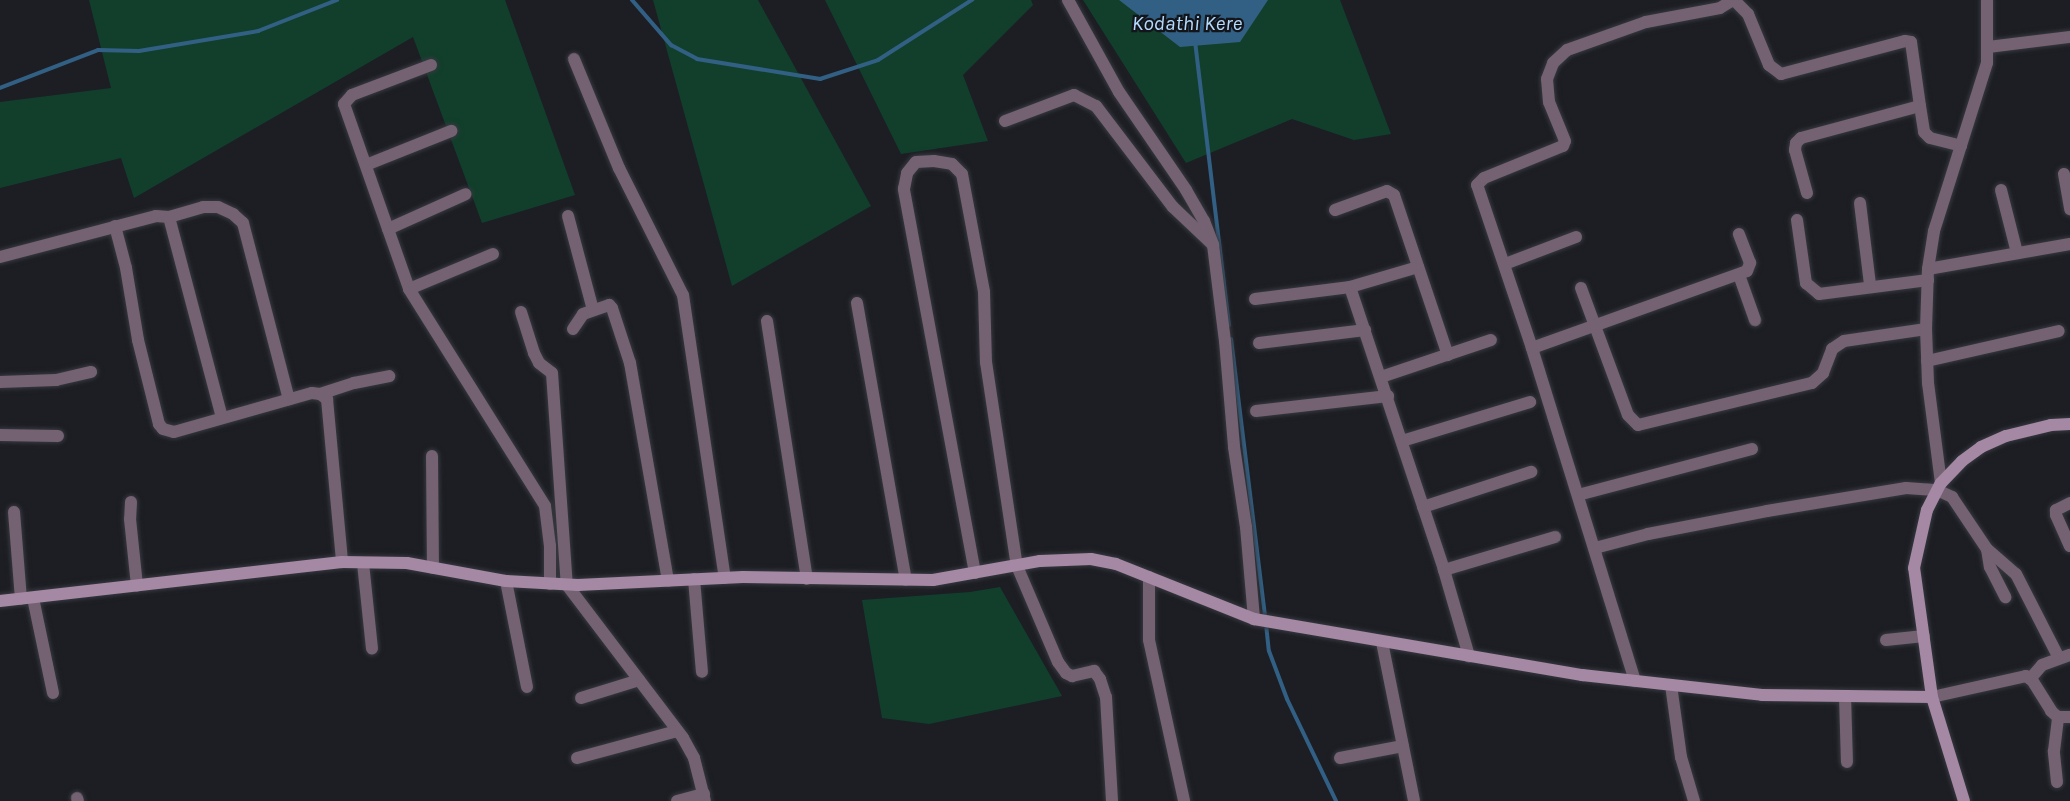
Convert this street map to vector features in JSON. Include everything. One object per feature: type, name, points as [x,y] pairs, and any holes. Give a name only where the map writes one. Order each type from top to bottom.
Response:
[{"type":"street","points":[[1068,0],[1119,92],[1204,221],[1213,245],[1225,341],[1234,447],[1246,527],[1254,619]]},
{"type":"street","points":[[1635,681],[1532,348],[1477,185],[1484,178],[1563,146],[1565,141],[1549,102],[1547,79],[1553,63],[1567,50],[1646,22],[1720,8],[1734,0],[1748,14],[1769,65],[1780,74],[1905,41],[1911,42],[1923,132],[1930,138],[1961,146]]},
{"type":"street","points":[[1939,487],[1927,361],[1928,275],[1934,231],[1987,63],[1987,0]]},
{"type":"street","points":[[1988,47],[2070,37]]},
{"type":"street","points":[[574,59],[619,168],[683,295],[725,578]]},
{"type":"street","points":[[430,65],[346,98],[344,104],[409,289],[545,506],[550,546],[550,584]]},
{"type":"street","points":[[1005,121],[1074,95],[1096,106],[1173,207],[1213,245]]},
{"type":"street","points":[[1807,193],[1795,150],[1796,142],[1801,138],[1920,106]]},
{"type":"street","points":[[366,165],[451,131]]},
{"type":"street","points":[[975,573],[904,189],[907,173],[916,162],[934,160],[952,164],[962,174],[984,292],[986,362],[1017,566],[1058,662],[1066,673],[1072,676],[1094,672],[1100,679],[1106,697],[1112,801]]},
{"type":"street","points":[[2064,174],[2070,209]]},
{"type":"street","points":[[2001,190],[2017,253]]},
{"type":"street","points":[[1335,210],[1387,191],[1392,192],[1448,355]]},
{"type":"street","points":[[388,229],[466,194]]},
{"type":"street","points":[[1860,203],[1870,285]]},
{"type":"street","points":[[0,257],[115,226],[156,216],[170,217],[202,207],[218,207],[233,214],[243,223],[289,399]]},
{"type":"street","points":[[568,216],[592,310]]},
{"type":"street","points":[[170,217],[222,417]]},
{"type":"street","points":[[1797,220],[1806,283],[1811,290],[1819,294],[1928,275],[2017,253],[2070,244]]},
{"type":"street","points":[[115,226],[159,424],[167,431],[174,432],[289,399],[320,394],[354,383],[389,376]]},
{"type":"street","points":[[1532,348],[1747,272],[1750,263],[1739,234]]},
{"type":"street","points":[[1505,264],[1576,237]]},
{"type":"street","points":[[409,289],[493,254]]},
{"type":"street","points":[[1255,299],[1350,287],[1418,267]]},
{"type":"street","points":[[1739,275],[1755,320]]},
{"type":"street","points":[[1350,287],[1388,396],[1469,656]]},
{"type":"street","points":[[1581,288],[1628,416],[1638,425],[1812,383],[1823,373],[1832,349],[1844,341],[1926,329]]},
{"type":"street","points":[[857,303],[906,580]]},
{"type":"street","points":[[573,329],[583,314],[609,305],[612,308],[630,363],[668,580]]},
{"type":"street","points":[[520,312],[539,363],[552,373],[567,585],[677,731],[693,758],[705,798],[677,801]]},
{"type":"street","points":[[768,321],[807,579]]},
{"type":"street","points":[[1259,344],[1365,330]]},
{"type":"street","points":[[1927,361],[2059,331]]},
{"type":"street","points":[[1381,377],[1491,340]]},
{"type":"street","points":[[0,382],[56,380],[92,372]]},
{"type":"street","points":[[320,394],[327,399],[342,562]]},
{"type":"street","points":[[1256,411],[1388,396]]},
{"type":"street","points":[[1402,441],[1530,402]]},
{"type":"street","points":[[1964,801],[1932,698],[1914,568],[1927,510],[1939,487],[1962,461],[1981,447],[2006,436],[2070,424]]},
{"type":"street","points":[[0,435],[58,436]]},
{"type":"street","points":[[1578,495],[1752,449]]},
{"type":"street","points":[[432,456],[433,568]]},
{"type":"street","points":[[1423,507],[1532,472]]},
{"type":"street","points":[[1595,548],[1648,534],[1767,511],[1906,488],[1939,487],[1952,497],[1987,549],[2016,574],[2065,656],[2043,665],[2030,679]]},
{"type":"street","points":[[131,502],[129,519],[137,586]]},
{"type":"street","points":[[2070,503],[2056,510],[2056,515],[2070,546]]},
{"type":"street","points":[[14,512],[27,598],[53,693]]},
{"type":"street","points":[[1444,570],[1555,537]]},
{"type":"street","points":[[1987,549],[1990,567],[2005,597]]},
{"type":"street","points":[[0,601],[342,562],[406,563],[506,581],[567,585],[725,578],[933,580],[1040,561],[1091,560],[1116,564],[1254,619],[1469,656],[1635,681],[1761,695],[1932,698],[2026,676],[2064,717],[2054,751],[2057,782]]},
{"type":"street","points":[[363,563],[372,649]]},
{"type":"street","points":[[1149,577],[1149,640],[1184,801]]},
{"type":"street","points":[[694,579],[702,672]]},
{"type":"street","points":[[506,581],[526,687]]},
{"type":"street","points":[[1886,640],[1924,636]]},
{"type":"street","points":[[1383,642],[1414,801]]},
{"type":"street","points":[[581,698],[639,680]]},
{"type":"street","points":[[1671,685],[1681,758],[1694,801]]},
{"type":"street","points":[[1845,696],[1847,762]]},
{"type":"street","points":[[577,758],[677,731]]},
{"type":"street","points":[[1340,758],[1403,746]]},
{"type":"green space","points":[[89,0],[505,0],[575,195],[482,223],[413,37],[134,198],[121,158],[0,188],[0,102],[111,88]]},
{"type":"green space","points":[[653,0],[758,0],[871,206],[732,286]]},
{"type":"green space","points":[[825,0],[1031,0],[1033,5],[963,75],[988,141],[901,154]]},
{"type":"green space","points":[[1083,0],[1340,0],[1391,134],[1354,140],[1292,119],[1186,163]]},
{"type":"green space","points":[[1000,587],[1062,696],[929,724],[882,718],[862,600],[970,592]]},
{"type":"water","name":"Kodathi Kere","points":[[1119,0],[1268,0],[1240,42],[1180,47]]},
{"type":"waterway","points":[[0,88],[98,50],[139,51],[258,31],[337,0]]},
{"type":"waterway","points":[[632,0],[671,45],[697,59],[820,79],[878,60],[972,0]]},
{"type":"waterway","points":[[1195,41],[1229,325]]},
{"type":"waterway","points":[[1231,339],[1265,617]]},
{"type":"waterway","points":[[1266,624],[1269,651],[1287,699],[1336,801]]}]
